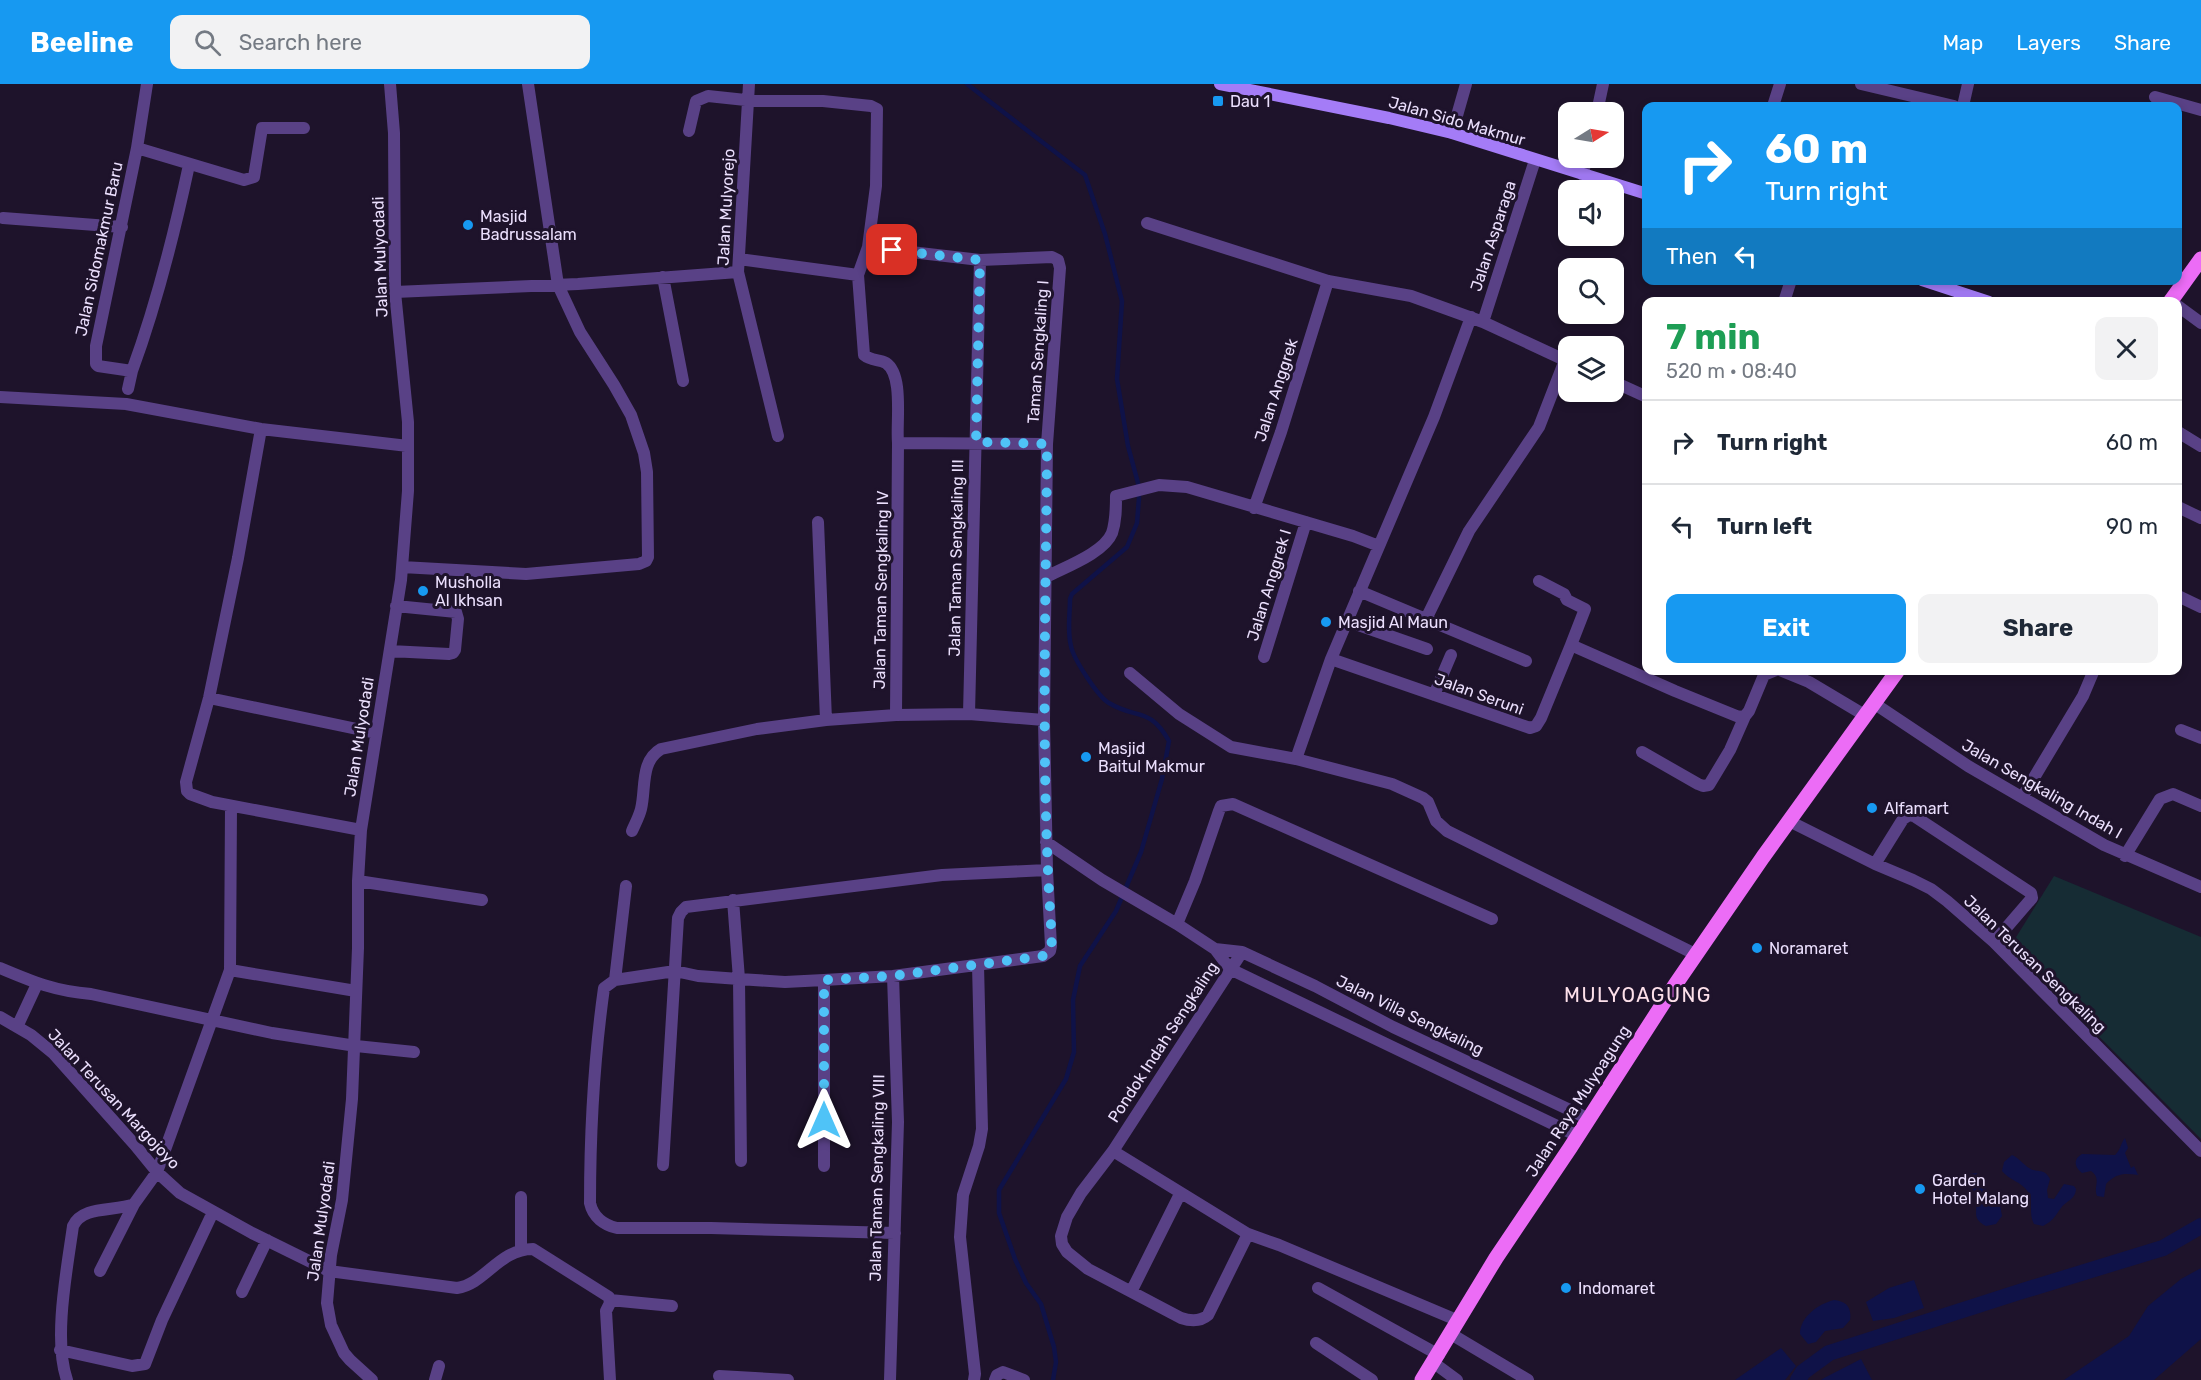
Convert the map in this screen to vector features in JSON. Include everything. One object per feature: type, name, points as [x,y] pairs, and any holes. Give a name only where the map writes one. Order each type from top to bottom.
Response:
[{"type":"main road","name":"Jalan Sido Makmur","points":[[1220,84],[1452,133],[1642,193]]},
{"type":"main road","points":[[2176,297],[2201,259]]},
{"type":"main road","points":[[1937,285],[1974,297]]},
{"type":"main road","name":"Jalan Raya Mulyoagung","points":[[1422,1380],[1496,1258],[1697,955],[1789,821],[1895,675]]},
{"type":"street","name":"Jalan Sidomakmur Baru","points":[[132,371],[100,368],[95,358],[137,148],[147,84]]},
{"type":"street","name":"Jalan Mulyodadi","points":[[372,1380],[350,1360],[333,1332],[328,1310],[329,1271],[342,1200],[356,1046],[358,881],[361,830],[402,567],[408,491],[408,422],[395,292],[394,133],[390,84]]},
{"type":"street","points":[[402,567],[526,574],[594,569],[646,561],[649,551],[648,489],[644,453],[631,415],[580,332],[564,285],[528,84]]},
{"type":"street","name":"Jalan Mulyorejo","points":[[749,84],[738,265],[778,436]]},
{"type":"street","points":[[1452,133],[1466,84]]},
{"type":"street","points":[[1599,102],[1603,84]]},
{"type":"street","points":[[1774,102],[1780,84]]},
{"type":"street","points":[[1861,84],[1937,102]]},
{"type":"street","points":[[1964,102],[1968,84]]},
{"type":"street","points":[[395,292],[564,285],[663,277],[738,265],[858,275],[868,248],[876,186],[877,110],[871,106],[823,101],[749,100],[708,96],[696,101],[689,131]]},
{"type":"street","points":[[2156,97],[2172,102]]},
{"type":"street","points":[[2182,105],[2201,111]]},
{"type":"street","points":[[137,148],[189,165],[250,180],[254,177],[262,128],[304,128]]},
{"type":"street","name":"Jalan Asparaga","points":[[1477,319],[1535,160]]},
{"type":"street","points":[[128,389],[174,239],[189,165]]},
{"type":"street","points":[[1583,175],[1584,168]]},
{"type":"street","points":[[3,218],[122,227]]},
{"type":"street","points":[[1147,223],[1328,281],[1411,296],[1477,319],[1558,357]]},
{"type":"street","points":[[868,248],[980,260]]},
{"type":"street","name":"Taman Sengkaling I","points":[[978,965],[1043,956],[1050,951],[1052,940],[1047,870],[1044,720],[1047,444],[1060,268],[1058,260],[1052,257],[980,260]]},
{"type":"street","name":"Jalan Taman Sengkaling III","points":[[969,714],[980,260]]},
{"type":"street","name":"Jalan Taman Sengkaling IV","points":[[858,275],[864,356],[889,365],[897,379],[899,465],[896,715]]},
{"type":"street","points":[[663,277],[683,381]]},
{"type":"street","name":"Jalan Anggrek","points":[[1254,508],[1281,432],[1328,281]]},
{"type":"street","points":[[2182,309],[2201,323]]},
{"type":"street","points":[[1296,759],[1330,659],[1477,319]]},
{"type":"street","points":[[1426,619],[1469,531],[1539,428],[1558,383]]},
{"type":"street","points":[[1624,387],[1642,395]]},
{"type":"street","points":[[0,397],[126,404],[261,429],[408,446]]},
{"type":"street","points":[[261,429],[238,558],[209,698],[186,782],[187,788],[195,797],[231,806],[361,830]]},
{"type":"street","points":[[2182,434],[2201,446]]},
{"type":"street","points":[[898,442],[1047,444]]},
{"type":"street","points":[[1046,577],[1094,552],[1111,536],[1116,521],[1116,496],[1159,485],[1205,491],[1379,546]]},
{"type":"street","points":[[2182,509],[2201,518]]},
{"type":"street","points":[[818,522],[825,720]]},
{"type":"street","name":"Jalan Anggrek I","points":[[1264,657],[1306,522]]},
{"type":"street","points":[[1539,581],[1564,594],[1568,600],[1585,609],[1571,645],[1731,715],[1745,716]]},
{"type":"street","points":[[1359,591],[1526,661]]},
{"type":"street","points":[[2182,598],[2201,607]]},
{"type":"street","points":[[390,651],[449,654],[455,650],[458,616],[456,612],[396,606]]},
{"type":"street","points":[[1347,621],[1427,649]]},
{"type":"street","name":"Jalan Seruni","points":[[1330,659],[1530,728],[1536,726],[1571,645]]},
{"type":"street","points":[[1434,695],[1451,655]]},
{"type":"street","points":[[1130,673],[1179,714],[1231,747],[1296,759],[1392,784],[1424,798],[1436,821],[1447,831],[1697,955]]},
{"type":"street","points":[[1642,752],[1698,784],[1709,785],[1730,750],[1764,675]]},
{"type":"street","points":[[1791,675],[1871,710]]},
{"type":"street","points":[[2023,796],[2082,696],[2092,675]]},
{"type":"street","points":[[209,698],[376,733]]},
{"type":"street","name":"Jalan Sengkaling Indah I","points":[[1871,710],[2104,845],[2201,887]]},
{"type":"street","points":[[632,831],[642,807],[645,774],[650,759],[661,749],[758,729],[825,720],[896,715],[969,714],[1044,720]]},
{"type":"street","points":[[2181,730],[2201,738]]},
{"type":"street","points":[[2125,856],[2160,799],[2173,794],[2201,806]]},
{"type":"street","points":[[1174,922],[1195,881],[1221,806],[1227,804],[1233,804],[1492,919]]},
{"type":"street","points":[[100,1271],[134,1204],[157,1172],[230,970],[231,806]]},
{"type":"street","points":[[1875,864],[1903,819],[1909,815],[1914,816],[2031,893],[2032,898],[1994,942]]},
{"type":"street","name":"Jalan Terusan Sengkaling","points":[[1789,821],[1930,889],[1994,942],[2201,1151]]},
{"type":"street","points":[[1046,842],[1102,880],[1174,922],[1215,950],[1230,969],[1578,1136]]},
{"type":"street","points":[[663,1165],[678,918],[686,907],[942,875],[1047,870]]},
{"type":"street","points":[[358,881],[482,900]]},
{"type":"street","points":[[615,980],[626,886]]},
{"type":"street","points":[[734,900],[739,979],[741,1161]]},
{"type":"street","name":"Jalan Villa Sengkaling","points":[[1215,950],[1242,952],[1589,1119]]},
{"type":"street","name":"Pondok Indah Sengkaling","points":[[1242,952],[1113,1151],[1081,1193],[1067,1217],[1061,1236],[1062,1244],[1067,1252],[1088,1269],[1132,1290],[1181,1318],[1201,1320],[1208,1315],[1248,1234]]},
{"type":"street","points":[[894,1233],[711,1228],[624,1229],[610,1227],[598,1218],[591,1209],[590,1203],[590,1151],[596,1042],[604,988],[615,980],[675,971],[698,976],[785,982],[892,976],[978,965],[982,1129],[979,1146],[963,1195],[960,1237],[974,1380]]},
{"type":"street","points":[[0,968],[37,984],[63,991],[91,994],[133,1005],[212,1019],[272,1033],[414,1052]]},
{"type":"street","points":[[230,970],[356,991]]},
{"type":"street","name":"Jalan Taman Sengkaling VIII","points":[[890,1380],[898,1122],[892,976]]},
{"type":"street","points":[[824,980],[824,1166]]},
{"type":"street","points":[[17,1027],[37,984]]},
{"type":"street","name":"Jalan Terusan Margojoyo","points":[[0,1017],[32,1035],[53,1053],[157,1172],[180,1193],[329,1271],[460,1288],[503,1258],[521,1250]]},
{"type":"street","points":[[1404,1053],[1413,1036]]},
{"type":"street","points":[[1113,1151],[1248,1234],[1279,1245],[1455,1327],[1528,1380]]},
{"type":"street","points":[[1132,1290],[1180,1194]]},
{"type":"street","points":[[521,1197],[521,1250],[533,1249],[603,1292],[610,1300],[672,1306]]},
{"type":"street","points":[[67,1380],[60,1350],[66,1279],[75,1221],[88,1213],[134,1204]]},
{"type":"street","points":[[60,1350],[132,1366],[144,1364],[213,1212]]},
{"type":"street","points":[[242,1292],[267,1240]]},
{"type":"street","points":[[1318,1288],[1436,1359],[1457,1380]]},
{"type":"street","points":[[610,1300],[606,1311],[610,1380]]},
{"type":"street","points":[[1316,1343],[1372,1380]]},
{"type":"street","points":[[435,1380],[439,1366]]},
{"type":"street","points":[[995,1380],[997,1375],[1003,1372],[1024,1380]]},
{"type":"street","points":[[719,1376],[788,1380]]},
{"type":"shaded area","points":[[2054,876],[2201,937],[2201,1139],[2010,947]]},
{"type":"shaded area","points":[[2125,1138],[2128,1148],[2125,1153],[2131,1168],[2134,1166],[2138,1175],[2125,1174],[2113,1178],[2106,1184],[2104,1197],[2097,1196],[2096,1177],[2091,1171],[2082,1173],[2079,1171],[2076,1166],[2077,1158],[2082,1154],[2115,1155]]},
{"type":"shaded area","points":[[2012,1155],[2029,1168],[2047,1175],[2050,1179],[2047,1190],[2048,1198],[2054,1199],[2064,1184],[2074,1186],[2076,1189],[2072,1198],[2063,1205],[2052,1220],[2043,1226],[2034,1224],[2028,1192],[2002,1171],[2004,1162]]},
{"type":"shaded area","points":[[1970,1174],[1980,1175],[1989,1195],[2000,1205],[2002,1216],[1996,1224],[1986,1226],[1978,1220],[1976,1197],[1968,1180]]},
{"type":"shaded area","points":[[2201,1268],[2201,1339],[2154,1380],[2064,1380],[2129,1336],[2148,1306],[2181,1279]]},
{"type":"shaded area","points":[[1914,1280],[1924,1308],[1894,1318],[1873,1321],[1866,1302],[1889,1288]]},
{"type":"shaded area","points":[[1834,1300],[1847,1306],[1850,1320],[1843,1328],[1825,1331],[1816,1342],[1808,1344],[1800,1334],[1803,1322],[1816,1308]]},
{"type":"shaded area","points":[[1781,1348],[1796,1366],[1785,1380],[1735,1380]]},
{"type":"shaded area","points":[[1861,1359],[1872,1380],[1821,1380],[1824,1378]]},
{"type":"waterway","points":[[967,84],[1085,175],[1105,234],[1122,301],[1117,379],[1128,446],[1138,483],[1137,523],[1127,547],[1072,594],[1070,640],[1081,668],[1104,699],[1119,708],[1149,718],[1162,730],[1169,741],[1162,779],[1141,852],[1116,911],[1080,966],[1073,1000],[1074,1052],[1066,1079],[999,1190],[999,1213],[1015,1259],[1026,1283],[1041,1304],[1054,1347],[1056,1362],[1053,1380]]},
{"type":"waterway","points":[[1798,1380],[1803,1372],[1829,1353],[2163,1248],[2201,1226]]},
{"type":"place","name":"Dau 1","points":[[1218,101]]},
{"type":"place","name":"Masjid Badrussalam","points":[[468,225]]},
{"type":"place","name":"Musholla Al Ikhsan","points":[[423,591]]},
{"type":"place","name":"Masjid Al Maun","points":[[1326,622]]},
{"type":"place","name":"Masjid Baitul Makmur","points":[[1086,757]]},
{"type":"place","name":"Alfamart","points":[[1872,808]]},
{"type":"place","name":"Noramaret","points":[[1757,948]]},
{"type":"place","name":"Garden Hotel Malang","points":[[1920,1189]]},
{"type":"place","name":"Indomaret","points":[[1566,1288]]},
{"type":"district","name":"MULYOAGUNG","points":[[1638,995]]},
{"type":"route","points":[[824,1120],[824,980],[892,976],[1043,956],[1050,951],[1052,940],[1047,870],[1044,720],[1047,444],[976,442],[980,260],[892,250]]}]
